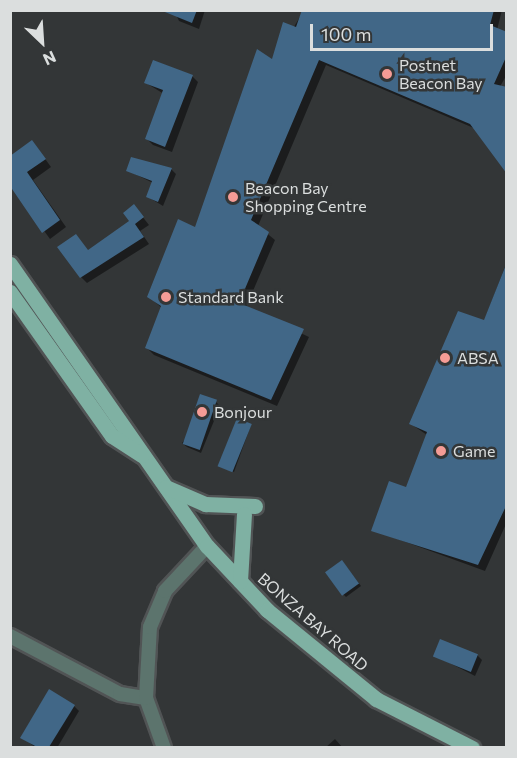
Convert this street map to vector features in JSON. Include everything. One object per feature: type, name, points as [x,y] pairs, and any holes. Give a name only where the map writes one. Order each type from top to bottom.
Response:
[{"type":"main road","name":"BONZA BAY ROAD","points":[[10,264],[127,424],[141,455],[207,546],[240,580],[376,699],[472,747]]},
{"type":"main road","name":"BONZA BAY ROAD","points":[[10,292],[112,436],[141,455]]},
{"type":"main road","points":[[163,485],[205,504],[250,510],[240,580]]},
{"type":"street","points":[[164,747],[146,698],[144,669],[155,610],[165,591],[207,546]]},
{"type":"street","points":[[10,636],[120,694],[146,698]]},
{"type":"building","points":[[160,10],[197,10],[192,23]]},
{"type":"building","name":"Beacon Bay Shopping Centre","points":[[302,10],[494,10],[490,25],[507,32],[507,55],[494,84],[507,87],[507,174],[470,124],[319,60],[251,220],[269,232],[239,303],[304,329],[271,400],[145,348],[161,306],[147,297],[178,219],[195,227],[257,49],[272,59],[283,22],[296,27]]},
{"type":"building","points":[[153,60],[193,75],[165,147],[145,139],[163,90],[144,83]]},
{"type":"building","points":[[32,140],[46,159],[27,172],[60,220],[42,233],[10,186],[10,156]]},
{"type":"building","points":[[131,157],[172,168],[158,202],[146,197],[152,181],[126,171]]},
{"type":"building","points":[[134,204],[144,217],[135,224],[144,237],[80,278],[57,247],[76,234],[88,250],[129,221],[123,213]]},
{"type":"building","points":[[507,262],[507,504],[478,565],[371,531],[389,481],[406,487],[427,432],[409,424],[458,311],[484,320]]},
{"type":"building","points":[[200,394],[217,400],[200,450],[183,444]]},
{"type":"building","points":[[237,418],[252,424],[232,472],[218,466]]},
{"type":"building","points":[[342,560],[359,583],[342,596],[325,572]]},
{"type":"building","points":[[440,639],[478,654],[471,672],[433,657]]},
{"type":"building","points":[[49,689],[75,705],[49,747],[37,747],[20,738]]},
{"type":"place","name":"Postnet Beacon Bay","points":[[387,74]]},
{"type":"place","name":"Beacon Bay Shopping Centre","points":[[233,197]]},
{"type":"place","name":"Standard Bank","points":[[166,297]]},
{"type":"place","name":"ABSA","points":[[445,358]]},
{"type":"place","name":"Bonjour","points":[[202,412]]},
{"type":"place","name":"Game","points":[[441,451]]}]
